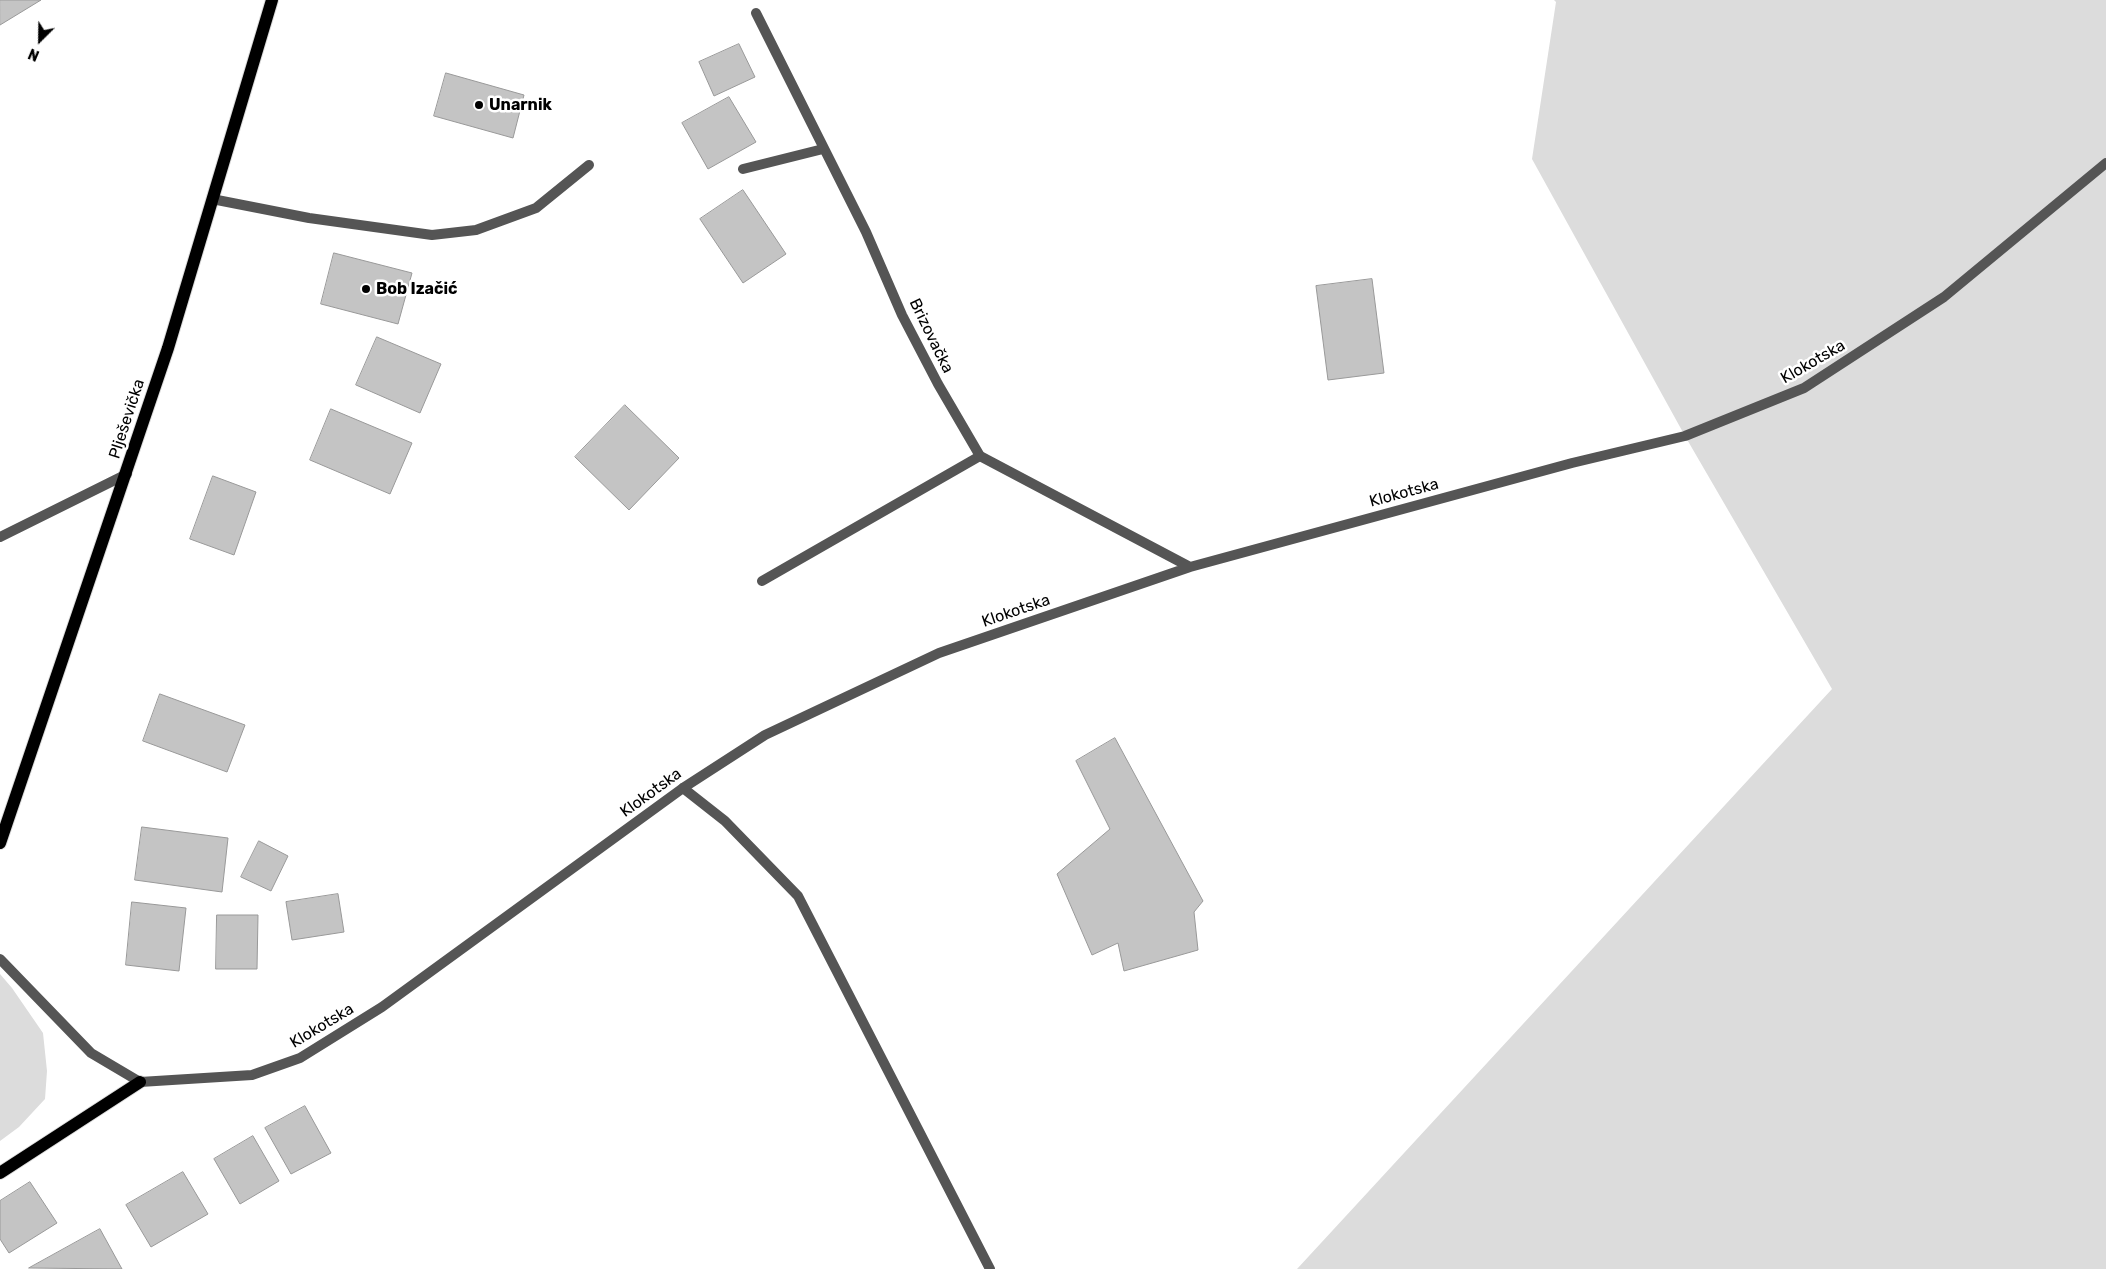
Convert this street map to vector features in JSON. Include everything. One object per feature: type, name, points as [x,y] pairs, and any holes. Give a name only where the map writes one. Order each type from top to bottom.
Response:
[{"type":"main road","name":"Plješevička","points":[[0,843],[127,474],[272,0]]},
{"type":"main road","points":[[0,1173],[140,1082]]},
{"type":"street","name":"Brizovačka","points":[[756,13],[866,232],[902,315],[938,384],[980,456]]},
{"type":"street","points":[[743,169],[823,149]]},
{"type":"street","name":"Klokotska","points":[[140,1082],[252,1075],[300,1058],[382,1008],[683,788],[765,735],[939,653],[1190,568],[1562,466],[1685,436],[1804,388],[1944,297],[2106,163]]},
{"type":"street","points":[[212,199],[309,218],[432,234],[476,230],[536,208],[589,165]]},
{"type":"street","points":[[762,581],[980,456],[1190,568]]},
{"type":"street","points":[[0,537],[127,474]]},
{"type":"street","points":[[683,788],[725,821],[798,896],[990,1269]]},
{"type":"street","points":[[0,959],[90,1054],[140,1082]]},
{"type":"shaded area","points":[[1554,0],[2106,0],[2106,1269],[1297,1269],[1832,689],[1685,436],[1532,159],[1556,2]]},
{"type":"shaded area","points":[[0,974],[43,1033],[47,1071],[45,1099],[19,1127],[0,1141]]},
{"type":"building","points":[[0,0],[41,0],[0,25]]},
{"type":"building","points":[[739,44],[755,77],[714,96],[699,62]]},
{"type":"building","name":"Unarnik","points":[[446,73],[524,95],[513,138],[434,116]]},
{"type":"building","points":[[729,97],[756,142],[708,169],[682,123]]},
{"type":"building","points":[[743,190],[786,254],[743,283],[700,219]]},
{"type":"building","name":"Bob Izačić","points":[[334,253],[412,273],[398,324],[321,304]]},
{"type":"building","points":[[1372,279],[1384,373],[1328,380],[1316,286]]},
{"type":"building","points":[[377,337],[441,364],[420,413],[356,385]]},
{"type":"building","points":[[625,405],[679,458],[629,510],[575,457]]},
{"type":"building","points":[[331,409],[412,443],[390,494],[310,460]]},
{"type":"building","points":[[213,476],[256,492],[234,555],[190,539]]},
{"type":"building","points":[[160,694],[245,725],[227,772],[143,741]]},
{"type":"building","points":[[1115,738],[1203,901],[1194,912],[1198,950],[1124,971],[1118,943],[1092,955],[1057,874],[1110,829],[1076,761]]},
{"type":"building","points":[[142,827],[228,838],[222,892],[135,880]]},
{"type":"building","points":[[259,841],[288,856],[271,891],[241,877]]},
{"type":"building","points":[[338,894],[344,932],[292,940],[286,902]]},
{"type":"building","points":[[132,902],[186,908],[179,971],[126,965]]},
{"type":"building","points":[[217,915],[258,915],[257,969],[216,969]]},
{"type":"building","points":[[305,1106],[331,1153],[291,1174],[265,1128]]},
{"type":"building","points":[[253,1136],[279,1181],[240,1204],[214,1159]]},
{"type":"building","points":[[183,1172],[208,1214],[151,1247],[126,1205]]},
{"type":"building","points":[[30,1182],[57,1223],[9,1253],[0,1239],[0,1201]]},
{"type":"building","points":[[100,1229],[122,1269],[29,1268]]},
{"type":"place","name":"Unarnik","points":[[479,105]]},
{"type":"place","name":"Bob Izačić","points":[[366,289]]}]
